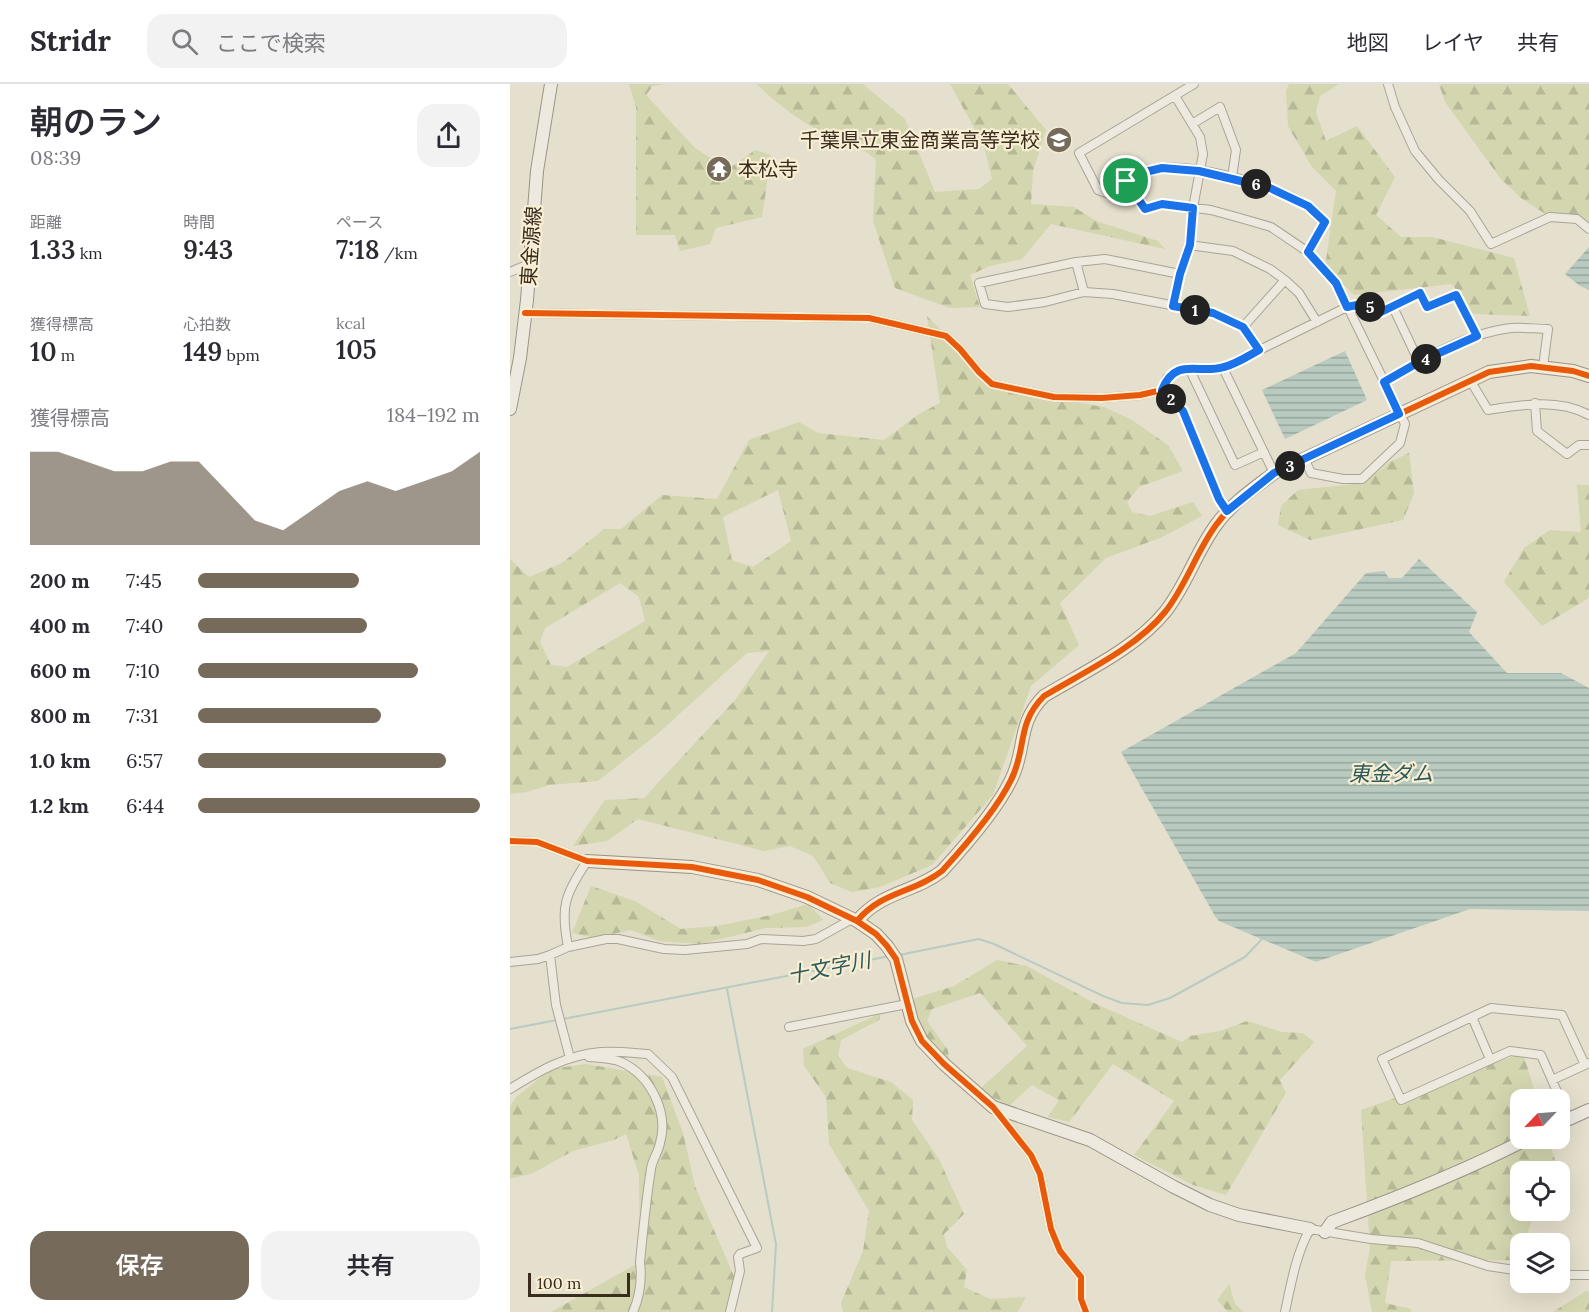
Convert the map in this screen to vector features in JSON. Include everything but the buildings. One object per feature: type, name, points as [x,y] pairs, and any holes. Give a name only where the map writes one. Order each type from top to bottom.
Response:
[{"type":"street","name":"東金源線","points":[[510,409],[520,358],[531,263],[537,171],[551,84]]},
{"type":"street","points":[[1194,84],[1079,153],[1098,190],[1106,193],[1145,172],[1162,168],[1232,177],[1270,188],[1308,206],[1325,222],[1308,252]]},
{"type":"street","points":[[1388,84],[1414,151],[1470,211],[1491,244],[1550,217],[1576,219],[1589,228]]},
{"type":"street","points":[[1173,306],[1180,274],[1190,245],[1193,208],[1203,154],[1200,137],[1175,96]]},
{"type":"street","points":[[1192,124],[1220,107],[1236,150],[1232,177]]},
{"type":"street","points":[[1126,181],[1145,209],[1162,204],[1211,210],[1271,227],[1308,252],[1336,283],[1405,424],[1400,443],[1362,479],[1343,479],[1311,473],[1305,460]]},
{"type":"street","points":[[1190,245],[1233,251],[1270,269],[1299,293],[1317,322]]},
{"type":"street","points":[[1180,274],[1105,259],[1076,262],[979,284],[985,304],[1008,307],[1045,302],[1084,292],[1113,294],[1213,313],[1243,327],[1259,350]]},
{"type":"street","points":[[1076,262],[1084,292]]},
{"type":"street","points":[[510,272],[531,263]]},
{"type":"street","points":[[1243,327],[1285,280]]},
{"type":"street","points":[[1162,390],[1167,378],[1179,370],[1223,368],[1347,307],[1362,304],[1381,312],[1420,293],[1427,307],[1456,295],[1477,336]]},
{"type":"street","points":[[1393,307],[1419,362]]},
{"type":"street","points":[[525,313],[869,318],[946,336],[992,384],[1054,397],[1102,398],[1140,395],[1162,390]]},
{"type":"street","points":[[1384,382],[1419,362],[1477,336],[1512,328],[1548,329],[1543,367]]},
{"type":"street","points":[[510,964],[538,959],[568,947],[606,939],[685,950],[747,944],[761,939],[803,941],[816,939],[855,920],[885,897],[933,878],[942,871],[1013,777],[1025,723],[1034,706],[1044,696],[1121,650],[1152,626],[1175,598],[1205,542],[1227,511],[1274,473],[1489,372],[1510,368],[1543,367],[1573,371],[1589,376]]},
{"type":"street","points":[[1189,368],[1235,465],[1264,452]]},
{"type":"street","points":[[1223,368],[1274,473]]},
{"type":"street","points":[[1470,380],[1488,410],[1535,403],[1582,411],[1589,415]]},
{"type":"street","points":[[1162,390],[1183,411],[1219,499],[1227,511]]},
{"type":"street","points":[[1535,403],[1537,431],[1567,454],[1579,445],[1589,445]]},
{"type":"street","points":[[510,841],[537,842],[587,861],[692,867],[758,880],[807,897],[855,920],[876,934],[896,959],[912,1021],[922,1041],[960,1079],[993,1107],[1031,1155],[1040,1174],[1051,1229],[1060,1251],[1081,1277],[1081,1299],[1086,1312]]},
{"type":"street","points":[[568,947],[563,920],[566,896],[587,861]]},
{"type":"street","points":[[550,955],[556,1005],[570,1058]]},
{"type":"street","points":[[789,1027],[907,1004]]},
{"type":"street","points":[[1552,1080],[1587,1064],[1562,1016],[1491,1008],[1382,1059],[1401,1100],[1510,1051],[1541,1055],[1555,1089]]},
{"type":"street","points":[[1472,1017],[1490,1059]]},
{"type":"street","points":[[510,1089],[541,1069],[570,1058],[600,1052],[648,1054],[672,1077],[757,1248],[740,1254],[738,1257],[740,1271],[730,1312]]},
{"type":"street","points":[[585,1056],[618,1061],[631,1067],[651,1088],[658,1102],[662,1129],[660,1144],[650,1171],[639,1291],[633,1312]]},
{"type":"street","points":[[993,1107],[1089,1140],[1174,1187],[1210,1205],[1239,1215],[1325,1232],[1418,1243],[1488,1266],[1510,1269]]},
{"type":"street","points":[[1570,1118],[1589,1110]]},
{"type":"street","points":[[1325,1232],[1332,1222],[1431,1185],[1510,1148]]},
{"type":"street","points":[[1285,1312],[1294,1269],[1310,1229]]},
{"type":"street","points":[[1570,1275],[1589,1275]]},
{"type":"green space","points":[[629,84],[666,84],[653,86],[646,95],[695,148],[728,169],[755,150],[771,155],[762,217],[716,228],[710,244],[680,251],[675,235],[636,235],[636,107]]},
{"type":"green space","points":[[757,84],[863,84],[905,119],[935,192],[979,189],[992,179],[984,146],[950,84],[1008,84],[1046,130],[1033,171],[1031,204],[1074,207],[1096,221],[1158,241],[1165,249],[1051,224],[1022,259],[990,266],[970,275],[980,307],[950,308],[895,288],[873,221],[876,160],[857,147],[804,122]]},
{"type":"green space","points":[[1289,84],[1339,84],[1320,96],[1316,112],[1326,141],[1357,126],[1395,177],[1376,215],[1401,237],[1432,237],[1514,258],[1530,316],[1473,314],[1452,284],[1354,295],[1325,267],[1336,191],[1312,167],[1288,126],[1286,91]]},
{"type":"green space","points":[[1439,84],[1589,84],[1589,224],[1550,217],[1521,198],[1500,178],[1445,102]]},
{"type":"green space","points":[[927,316],[1000,390],[1104,407],[1132,420],[1168,445],[1183,471],[1139,487],[1127,502],[1132,512],[1150,516],[1193,502],[1202,516],[1160,538],[1106,558],[1060,603],[1079,645],[1031,686],[993,795],[932,865],[880,887],[852,892],[830,883],[813,856],[790,846],[764,851],[638,819],[607,841],[573,846],[605,800],[644,798],[735,700],[769,651],[747,653],[655,736],[598,781],[549,785],[527,792],[510,794],[510,559],[529,577],[562,563],[604,529],[621,529],[662,495],[717,499],[749,440],[799,422],[818,433],[884,440],[919,414],[940,403]],"holes":[[[778,490],[791,541],[753,567],[732,560],[723,517]],[[620,583],[639,597],[645,621],[567,667],[551,665],[540,642],[545,628]]]},
{"type":"green space","points":[[1409,453],[1414,493],[1403,520],[1310,540],[1278,525],[1281,506],[1298,490],[1364,483],[1390,462]]},
{"type":"green space","points":[[1577,485],[1589,485],[1589,598],[1542,626],[1504,582],[1524,548],[1550,530],[1581,532]]},
{"type":"green space","points":[[591,886],[635,901],[681,929],[717,926],[771,915],[809,904],[823,920],[806,927],[766,928],[700,944],[659,941],[631,930],[594,938],[572,933]]},
{"type":"green space","points":[[997,960],[1027,966],[1094,1003],[1182,1042],[1190,1036],[1220,1031],[1247,1021],[1282,1032],[1303,1033],[1314,1042],[1280,1080],[1286,1093],[1226,1195],[1193,1185],[1134,1155],[1174,1101],[1113,1064],[1069,1122],[1048,1117],[1059,1100],[1032,1085],[1009,1106],[979,1090],[1027,1046],[980,993],[932,1009],[927,1021],[948,1050],[949,1060],[923,1033],[912,999],[954,986]]},
{"type":"green space","points":[[881,1013],[879,1020],[841,1040],[838,1055],[847,1068],[891,1082],[913,1100],[912,1120],[939,1159],[964,1214],[944,1234],[947,1247],[967,1270],[964,1287],[990,1299],[1026,1297],[1018,1312],[843,1312],[841,1303],[863,1251],[869,1211],[829,1144],[826,1097],[804,1066],[803,1049]]},
{"type":"green space","points":[[1523,1053],[1534,1089],[1510,1089],[1510,1149],[1551,1149],[1556,1161],[1510,1161],[1510,1221],[1532,1221],[1527,1233],[1510,1233],[1510,1260],[1391,1261],[1385,1303],[1411,1309],[1411,1312],[1372,1312],[1365,1275],[1370,1248],[1361,1110]]},
{"type":"green space","points":[[586,1064],[662,1077],[683,1133],[695,1186],[736,1281],[727,1312],[551,1312],[640,1262],[639,1175],[626,1134],[614,1140],[573,1151],[533,1173],[510,1179],[510,1107],[515,1098],[551,1069]]},
{"type":"green space","points":[[1229,1284],[1235,1304],[1244,1312],[1228,1312],[1217,1300]]},
{"type":"green space","points":[[1589,1291],[1589,1312],[1553,1312]]},
{"type":"water","points":[[1589,247],[1589,290],[1565,274]]},
{"type":"water","points":[[1345,351],[1367,400],[1285,439],[1262,390]]},
{"type":"water","name":"東金ダム","points":[[1419,559],[1477,612],[1469,632],[1507,673],[1561,673],[1589,688],[1589,911],[1470,909],[1316,962],[1219,921],[1121,752],[1296,653],[1366,573],[1384,571],[1389,578],[1402,578]]},
{"type":"waterway","name":"十文字川","points":[[899,955],[979,939],[1103,996],[1122,1003],[1148,1005],[1170,998],[1245,957],[1262,939]]},
{"type":"waterway","name":"十文字川","points":[[563,1019],[890,956]]},
{"type":"waterway","points":[[727,989],[776,1244],[772,1312]]},
{"type":"waterway","name":"十文字川","points":[[510,1029],[557,1020]]},
{"type":"cycle path","points":[[525,313],[869,318],[946,336],[992,384],[1054,397],[1102,398],[1140,395],[1162,390]]},
{"type":"cycle path","points":[[857,921],[867,911],[887,898],[920,884],[942,871],[980,827],[1005,791],[1016,769],[1025,727],[1035,706],[1044,696],[1125,648],[1153,625],[1172,602],[1209,535],[1222,517],[1274,473],[1489,372],[1531,366],[1573,371],[1589,376]]},
{"type":"cycle path","points":[[510,841],[537,842],[587,861],[692,867],[758,880],[807,897],[857,921],[876,934],[896,959],[912,1021],[922,1041],[944,1064],[993,1107],[1031,1155],[1040,1174],[1051,1229],[1060,1251],[1081,1277],[1081,1299],[1086,1312]]},
{"type":"place","name":"千葉県立東金商業高等学校","points":[[1059,140]]},
{"type":"place","name":"本松寺","points":[[719,169]]},
{"type":"route","points":[[1162,168],[1232,177],[1270,188],[1308,206],[1325,222],[1308,252],[1336,283],[1347,307],[1362,304],[1381,312],[1420,293],[1427,307],[1456,295],[1477,336],[1419,362],[1384,382],[1399,414],[1274,473],[1227,511],[1200,457],[1183,411],[1162,390],[1167,378],[1179,370],[1223,368],[1259,350],[1243,327],[1213,313],[1173,306],[1180,274],[1190,245],[1193,208],[1162,204],[1145,209],[1126,181],[1145,172],[1162,168]]}]
